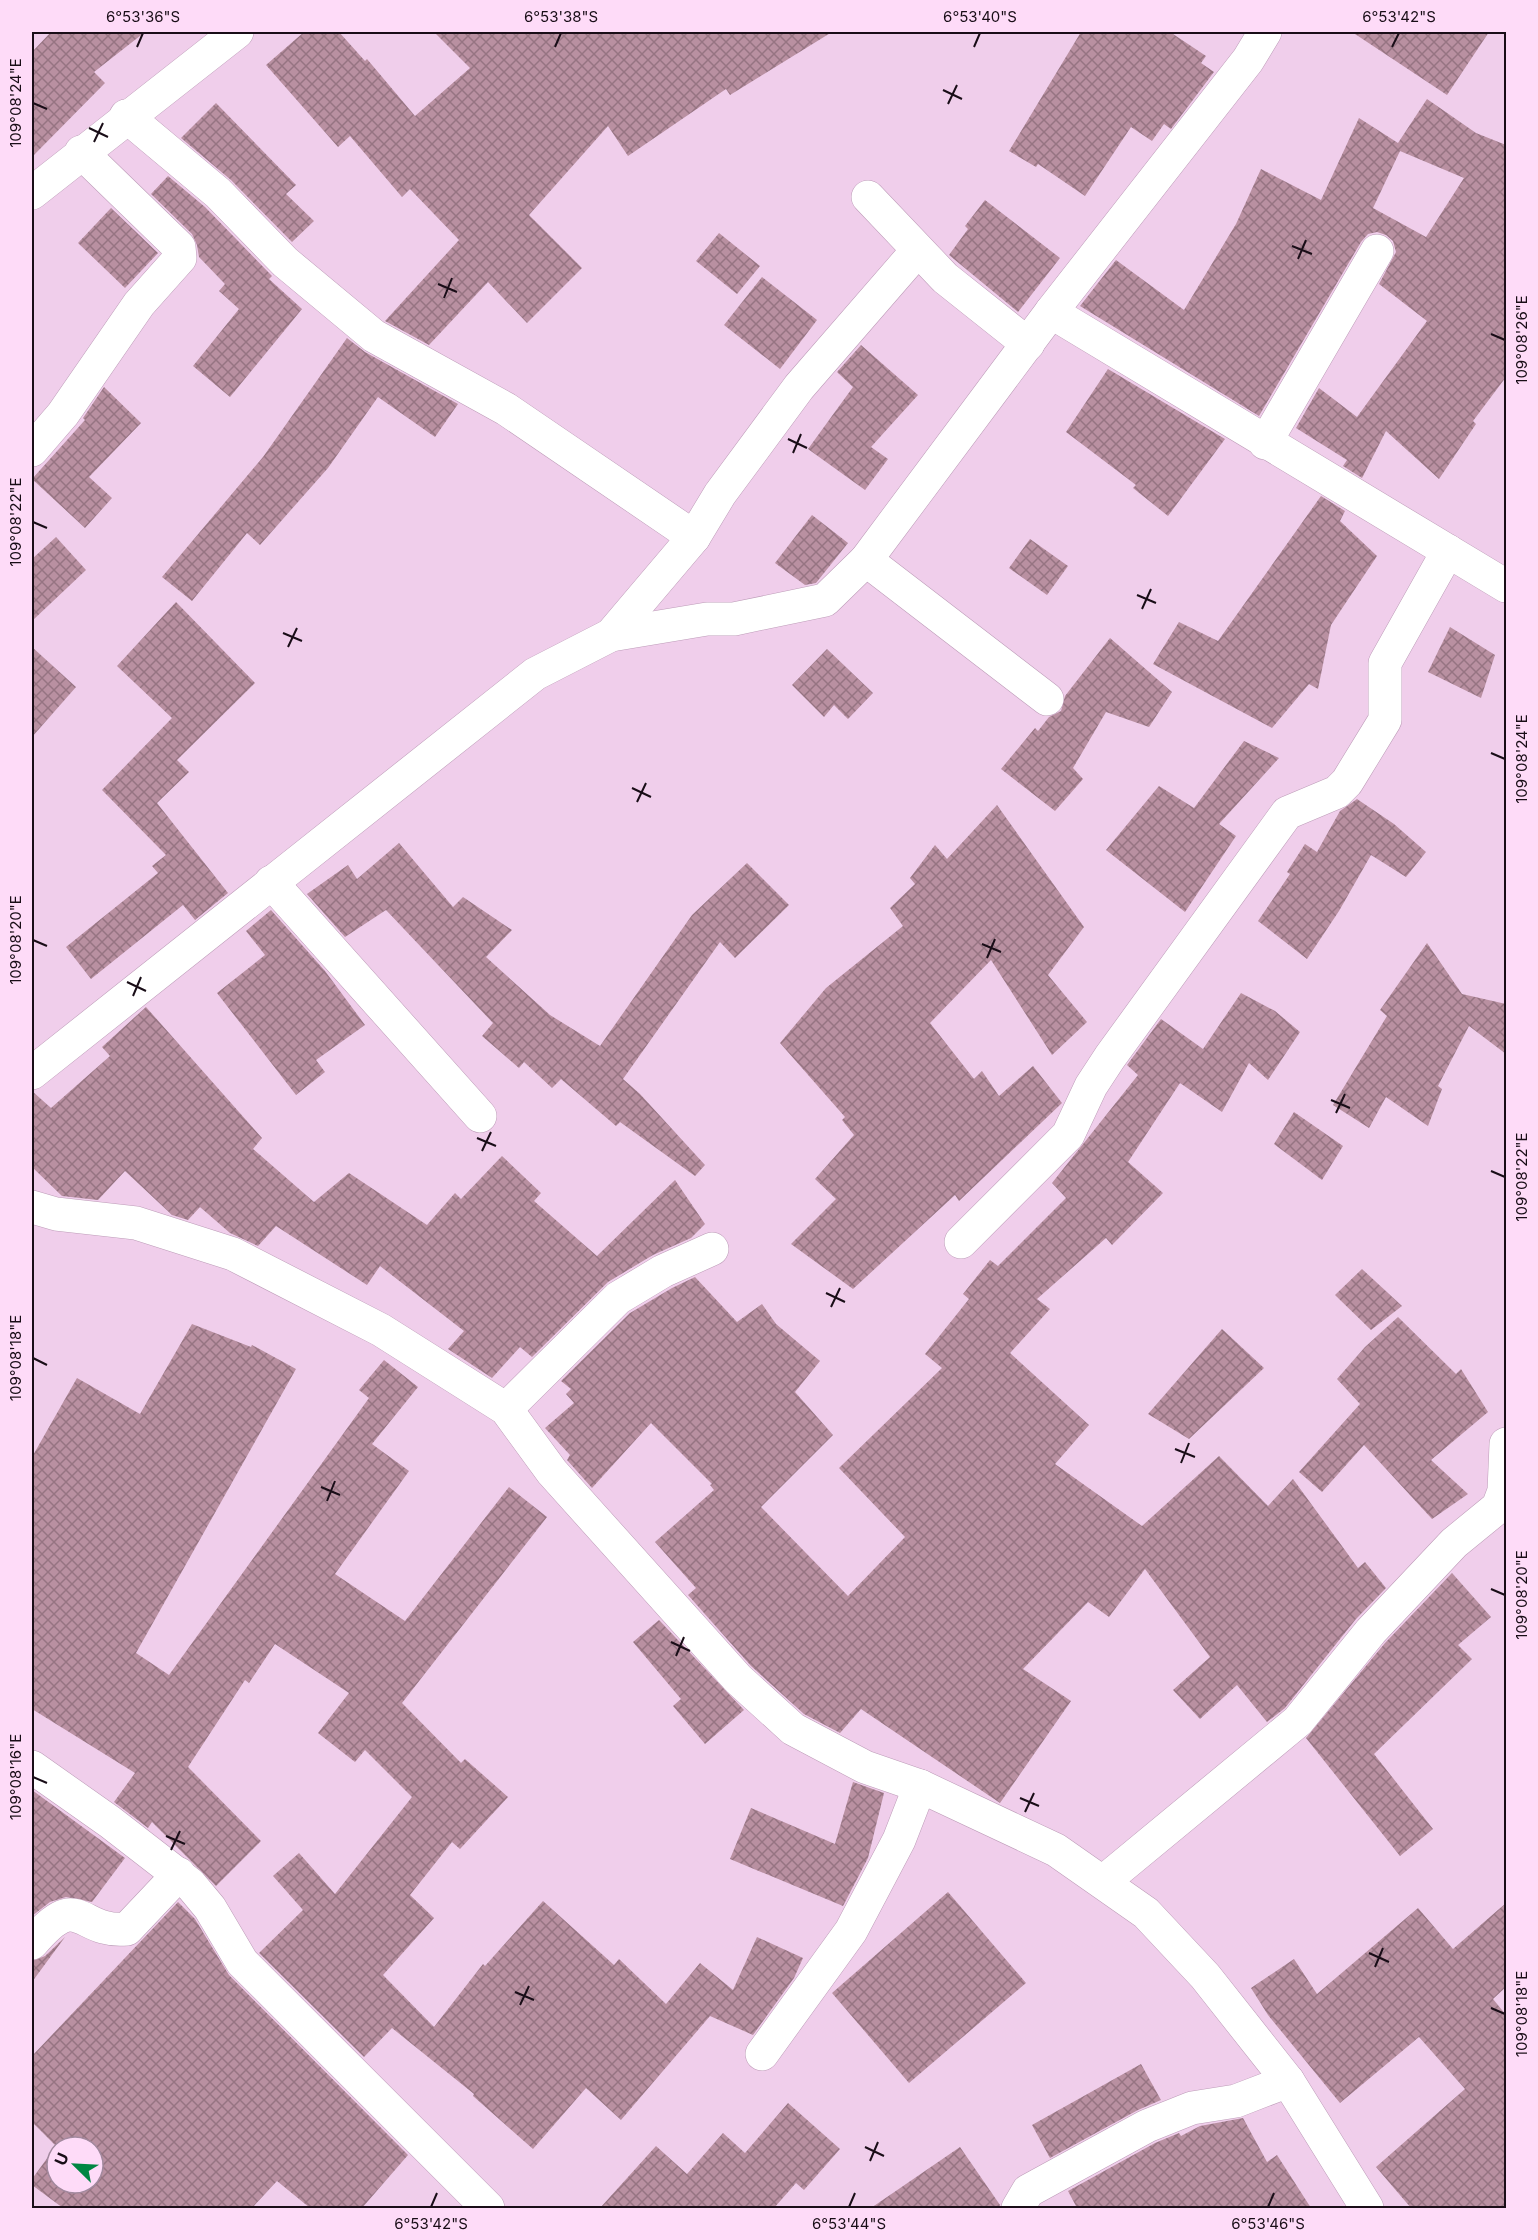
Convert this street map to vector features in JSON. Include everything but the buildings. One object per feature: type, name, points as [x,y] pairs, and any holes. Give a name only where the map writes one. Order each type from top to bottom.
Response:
[{"type":"street","points":[[32,193],[126,116],[237,32]]},
{"type":"street","points":[[32,1073],[535,674],[611,635],[707,619],[734,619],[825,600],[866,560],[1051,312],[1248,60],[1265,32]]},
{"type":"street","points":[[126,116],[218,192],[285,262],[375,336],[506,410],[694,537]]},
{"type":"street","points":[[32,450],[63,414],[140,304],[180,258],[179,247],[81,152]]},
{"type":"street","points":[[868,197],[945,278],[1028,344]]},
{"type":"street","points":[[611,635],[694,537],[720,494],[799,387],[917,251]]},
{"type":"street","points":[[1265,442],[1377,251]]},
{"type":"street","points":[[1051,312],[1506,586]]},
{"type":"street","points":[[961,1242],[1072,1131],[1091,1086],[1110,1057],[1287,813],[1337,792],[1347,782],[1383,726],[1387,714],[1384,667],[1387,657],[1448,551]]},
{"type":"street","points":[[866,560],[1047,699]]},
{"type":"street","points":[[271,882],[480,1116]]},
{"type":"street","points":[[32,1207],[56,1214],[136,1223],[233,1254],[381,1330],[506,1409],[552,1472],[738,1679],[793,1729],[917,1794],[1056,1850],[1146,1913],[1205,1976],[1367,2208]]},
{"type":"street","points":[[506,1409],[618,1298],[663,1271],[712,1249]]},
{"type":"street","points":[[1103,1882],[1298,1721],[1371,1631],[1454,1543],[1498,1507],[1504,1491],[1506,1444]]},
{"type":"street","points":[[32,1767],[179,1874],[210,1908],[242,1962],[488,2208]]},
{"type":"street","points":[[762,2054],[851,1931],[899,1840],[917,1794]]},
{"type":"street","points":[[32,1943],[61,1916],[71,1913],[114,1930],[127,1929],[179,1874]]},
{"type":"street","points":[[1018,2208],[1029,2191],[1147,2126],[1192,2108],[1236,2101],[1281,2084]]}]
